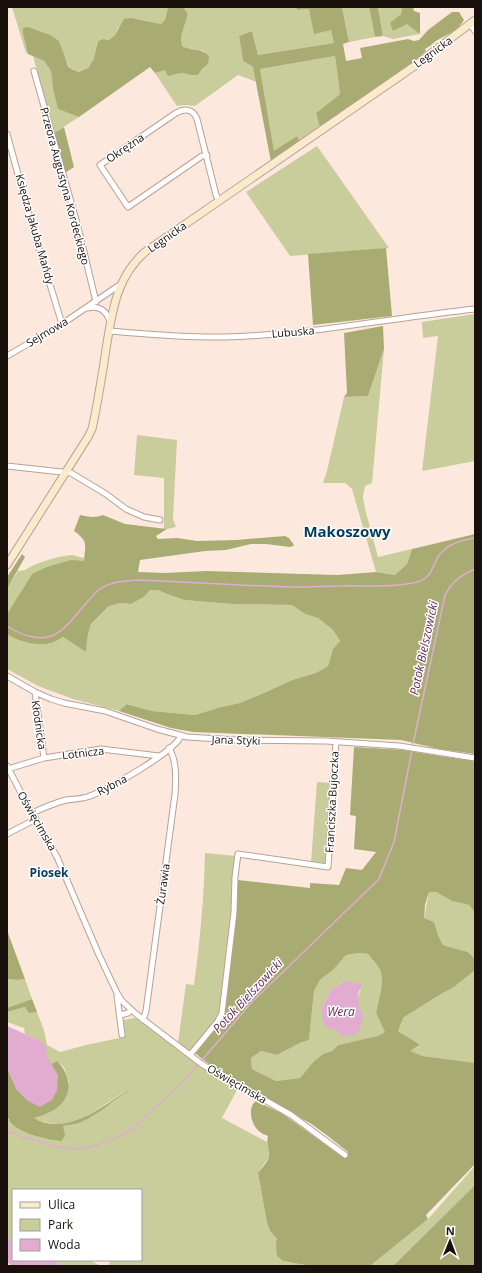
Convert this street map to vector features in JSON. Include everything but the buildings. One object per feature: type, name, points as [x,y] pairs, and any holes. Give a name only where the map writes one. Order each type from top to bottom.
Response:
[{"type":"main road","name":"Legnicka","points":[[7,565],[88,437],[94,423],[114,305],[121,284],[138,258],[412,67],[473,22]]},
{"type":"street","points":[[473,22],[475,30]]},
{"type":"street","name":"Przeora Augustyna Kordeckiego","points":[[34,71],[78,227],[96,302]]},
{"type":"street","name":"Okrężna","points":[[207,155],[202,156],[128,207],[100,165],[181,110],[193,112],[195,114],[207,155],[216,195],[219,201]]},
{"type":"street","name":"Księdza Jakuba Mańdy","points":[[7,134],[31,222],[62,324]]},
{"type":"street","name":"Sejmowa","points":[[7,356],[62,324],[121,284]]},
{"type":"street","points":[[87,308],[92,307],[100,309],[107,314],[110,323]]},
{"type":"street","name":"Lubuska","points":[[109,331],[181,336],[225,337],[309,330],[475,309]]},
{"type":"street","points":[[7,466],[71,473],[100,490],[126,509],[144,517],[160,520]]},
{"type":"street","name":"Jana Styki","points":[[7,676],[35,692],[57,701],[105,711],[181,736],[236,740],[336,742],[399,746],[475,758]]},
{"type":"street","name":"Kłodnicka","points":[[35,692],[44,758]]},
{"type":"street","name":"Rybna","points":[[32,813],[64,801],[89,796],[136,772],[160,756],[178,741],[181,736]]},
{"type":"street","name":"Franciszka Bujoczka","points":[[190,1055],[218,1022],[222,1013],[234,912],[235,876],[238,854],[328,867],[336,742]]},
{"type":"street","name":"Żurawia","points":[[143,1020],[147,1004],[175,794],[175,773],[172,754],[169,748]]},
{"type":"street","name":"Lotnicza","points":[[8,768],[44,758],[104,749],[160,756]]},
{"type":"street","name":"Oświęcimska","points":[[8,768],[32,813],[53,847],[98,955],[120,998],[143,1020],[204,1065],[291,1115],[345,1155]]},
{"type":"street","points":[[7,834],[36,819]]},
{"type":"street","name":"Oświęcimska","points":[[114,988],[120,1015],[122,1034]]},
{"type":"street","points":[[120,1015],[128,1013],[131,1010]]},
{"type":"green space","points":[[12,7],[168,7],[165,20],[161,24],[137,19],[118,28],[115,35],[109,40],[103,39],[98,41],[96,55],[92,63],[87,69],[80,72],[73,70],[70,67],[59,41],[23,34],[28,54],[26,53]]},
{"type":"green space","points":[[168,7],[183,7],[188,14],[181,37],[182,46],[203,51],[209,56],[208,64],[198,75],[182,73],[168,76],[165,70],[155,73],[150,67],[79,117],[58,109],[53,90],[51,71],[44,61],[28,54],[23,28],[28,27],[50,35],[59,41],[68,66],[79,72],[88,68],[94,59],[98,41],[103,39],[109,40],[115,35],[124,19],[131,18],[161,24],[165,20]]},
{"type":"green space","points":[[183,7],[296,7],[297,10],[309,9],[331,30],[335,43],[258,55],[252,31],[239,36],[243,61],[253,67],[257,82],[238,75],[195,106],[177,106],[155,73],[165,69],[175,75],[182,73],[191,75],[208,64],[204,51],[188,49],[182,46],[181,37],[188,14]]},
{"type":"green space","points":[[296,7],[342,7],[349,42],[343,44],[346,61],[362,58],[360,48],[408,39],[414,41],[419,40],[428,30],[452,12],[459,12],[464,20],[455,30],[425,49],[426,51],[415,61],[320,128],[316,113],[340,94],[335,56],[260,69],[274,151],[297,136],[300,142],[271,162],[253,67],[243,61],[239,36],[252,31],[258,55],[334,43],[331,30],[314,34],[309,9],[297,10]]},
{"type":"green space","points":[[342,7],[369,7],[375,37],[349,42]]},
{"type":"green space","points":[[369,7],[378,7],[383,36],[375,37]]},
{"type":"green space","points":[[378,7],[402,7],[401,14],[391,23],[393,31],[407,23],[420,34],[393,39],[383,36]]},
{"type":"green space","points":[[402,7],[413,7],[414,11],[420,13],[420,34],[407,24],[393,31],[390,23],[401,14]]},
{"type":"green space","points":[[33,56],[44,61],[51,71],[53,90],[58,109],[79,117],[54,133]]},
{"type":"green space","points":[[335,56],[340,94],[316,113],[320,128],[300,142],[297,136],[274,152],[260,69]]},
{"type":"green space","points":[[64,127],[74,167],[65,173],[54,133]]},
{"type":"green space","points":[[317,146],[389,248],[290,256],[246,192]]},
{"type":"green space","points":[[386,248],[392,316],[313,325],[308,254]]},
{"type":"green space","points":[[475,314],[475,461],[422,471],[438,336],[423,338],[422,322]]},
{"type":"green space","points":[[383,326],[384,349],[368,396],[344,397],[347,393],[344,333]]},
{"type":"green space","points":[[384,349],[372,483],[365,486],[363,497],[378,557],[412,549],[407,564],[395,575],[376,572],[352,489],[345,483],[323,483],[344,397],[368,396]]},
{"type":"green space","points":[[137,435],[177,440],[173,519],[176,527],[164,529],[164,478],[134,475]]},
{"type":"green space","points":[[80,515],[98,517],[103,515],[125,524],[167,529],[156,536],[158,539],[177,538],[197,541],[236,540],[285,536],[289,538],[294,545],[290,547],[251,544],[226,550],[205,551],[140,560],[138,572],[165,573],[206,571],[337,575],[376,572],[395,575],[407,564],[412,549],[475,534],[475,754],[439,749],[401,740],[193,732],[171,728],[119,711],[127,704],[152,711],[195,715],[240,703],[292,680],[316,673],[328,666],[333,649],[340,641],[333,630],[318,618],[305,614],[292,605],[232,604],[184,600],[158,590],[150,590],[144,597],[131,604],[121,603],[109,606],[91,624],[86,652],[63,637],[52,643],[34,644],[22,641],[7,634],[7,614],[32,574],[47,567],[71,560],[84,561],[84,541],[74,531]]},
{"type":"green space","points":[[22,554],[25,557],[7,589],[7,577]]},
{"type":"green space","points":[[72,555],[84,558],[84,561],[32,574],[7,614],[7,589],[18,571],[25,570],[48,560]]},
{"type":"green space","points":[[150,590],[158,590],[184,600],[232,604],[292,605],[305,614],[318,618],[333,630],[340,641],[333,649],[328,666],[316,673],[292,680],[240,703],[195,715],[152,711],[128,704],[119,711],[73,699],[38,686],[7,669],[7,634],[23,641],[41,644],[52,643],[63,637],[86,652],[91,624],[109,606],[121,603],[131,604],[144,597]]},
{"type":"green space","points":[[354,747],[404,750],[475,761],[475,913],[469,905],[452,901],[436,892],[429,892],[425,905],[424,918],[434,922],[443,945],[468,952],[475,959],[475,970],[454,987],[403,1018],[398,1031],[420,1045],[410,1051],[423,1056],[475,1063],[475,1164],[426,1215],[428,1219],[370,1266],[311,1266],[283,1261],[277,1256],[277,1239],[270,1231],[267,1223],[258,1173],[266,1163],[269,1156],[267,1144],[268,1136],[260,1132],[254,1125],[251,1116],[253,1104],[256,1101],[283,1114],[344,1158],[348,1152],[310,1123],[278,1107],[206,1062],[195,1053],[223,1020],[227,998],[238,880],[310,888],[310,883],[339,885],[346,868],[362,870],[376,852],[354,849],[356,816],[350,815]],"holes":[[[359,953],[368,954],[380,970],[382,980],[376,1013],[385,1032],[378,1036],[338,1045],[332,1051],[323,1054],[314,1061],[300,1078],[276,1081],[252,1069],[251,1058],[261,1051],[277,1055],[309,1040],[314,991],[320,980],[334,969],[346,955]]]},
{"type":"green space","points":[[317,782],[331,783],[327,862],[324,865],[311,863]]},
{"type":"green space","points":[[205,853],[236,856],[229,941],[219,1017],[191,1051],[189,1051],[178,1043],[186,984],[194,985],[204,886]]},
{"type":"green space","points":[[429,892],[436,892],[452,901],[469,905],[475,913],[475,959],[468,952],[443,945],[434,922],[424,918]]},
{"type":"green space","points":[[8,933],[25,979],[8,979],[7,977]]},
{"type":"green space","points":[[359,953],[368,954],[380,970],[382,980],[376,1013],[386,1032],[379,1036],[338,1045],[332,1051],[323,1054],[314,1061],[300,1078],[276,1081],[252,1069],[251,1058],[261,1051],[277,1055],[309,1040],[314,991],[320,980],[334,969],[346,955]],"holes":[[[345,981],[361,990],[358,997],[358,1002],[363,1015],[341,1035],[322,1008],[330,991]]]},
{"type":"green space","points":[[475,970],[475,1063],[423,1056],[409,1051],[420,1046],[398,1031],[402,1019],[454,987]]},
{"type":"green space","points":[[7,977],[8,979],[17,980],[25,979],[32,999],[7,1008]]},
{"type":"green space","points":[[32,999],[37,1012],[29,1013],[25,1007],[7,1012],[7,1008]]},
{"type":"green space","points":[[25,1007],[29,1012],[37,1012],[44,1030],[47,1045],[60,1052],[124,1037],[122,1021],[134,1018],[138,1019],[195,1063],[238,1088],[222,1118],[267,1142],[269,1157],[258,1173],[267,1223],[270,1231],[277,1239],[283,1261],[311,1266],[108,1266],[110,1261],[142,1261],[142,1189],[12,1189],[12,1241],[7,1239],[7,1116],[8,1120],[63,1126],[76,1124],[114,1102],[127,1090],[93,1112],[75,1121],[56,1124],[34,1118],[52,1111],[69,1082],[64,1067],[57,1061],[51,1064],[34,1038],[25,1034],[24,1028],[7,1022],[7,1012]]},
{"type":"green space","points":[[57,1061],[66,1074],[68,1081],[67,1094],[59,1106],[50,1112],[34,1118],[46,1123],[59,1124],[83,1118],[128,1090],[110,1105],[82,1122],[63,1126],[65,1136],[61,1141],[47,1139],[31,1134],[17,1128],[11,1123],[7,1114],[6,1094],[7,1068],[17,1090],[58,1076],[51,1064]]},
{"type":"green space","points":[[475,1166],[475,1185],[393,1266],[370,1266],[428,1219]]},
{"type":"green space","points":[[475,1185],[475,1266],[393,1266]]},
{"type":"green space","points":[[54,1261],[91,1261],[101,1266],[63,1266]]},
{"type":"water","name":"Wera","points":[[345,981],[361,984],[358,994],[358,1001],[363,1015],[358,1032],[347,1036],[341,1035],[337,1031],[325,1026],[322,1008],[330,991]]},
{"type":"water","points":[[7,1026],[46,1045],[47,1056],[58,1076],[57,1090],[52,1100],[40,1107],[28,1101],[17,1090],[7,1068]]},
{"type":"water","points":[[7,1239],[12,1241],[12,1261],[54,1261],[63,1266],[12,1266],[7,1262]]},
{"type":"waterway","points":[[7,626],[28,636],[40,638],[51,636],[68,625],[92,596],[100,589],[109,584],[124,581],[139,580],[297,587],[404,585],[421,581],[426,578],[430,574],[440,554],[447,547],[475,538]]},
{"type":"waterway","name":"Potok Bielszowicki","points":[[413,744],[445,595],[457,579],[475,569]]},
{"type":"waterway","name":"Potok Bielszowicki","points":[[7,1131],[54,1146],[74,1149],[91,1147],[117,1138],[133,1128],[183,1082],[252,1002],[379,879],[394,842],[412,750]]},
{"type":"district","name":"Makoszowy","points":[[347,532]]},
{"type":"district","name":"Piosek","points":[[49,873]]}]
